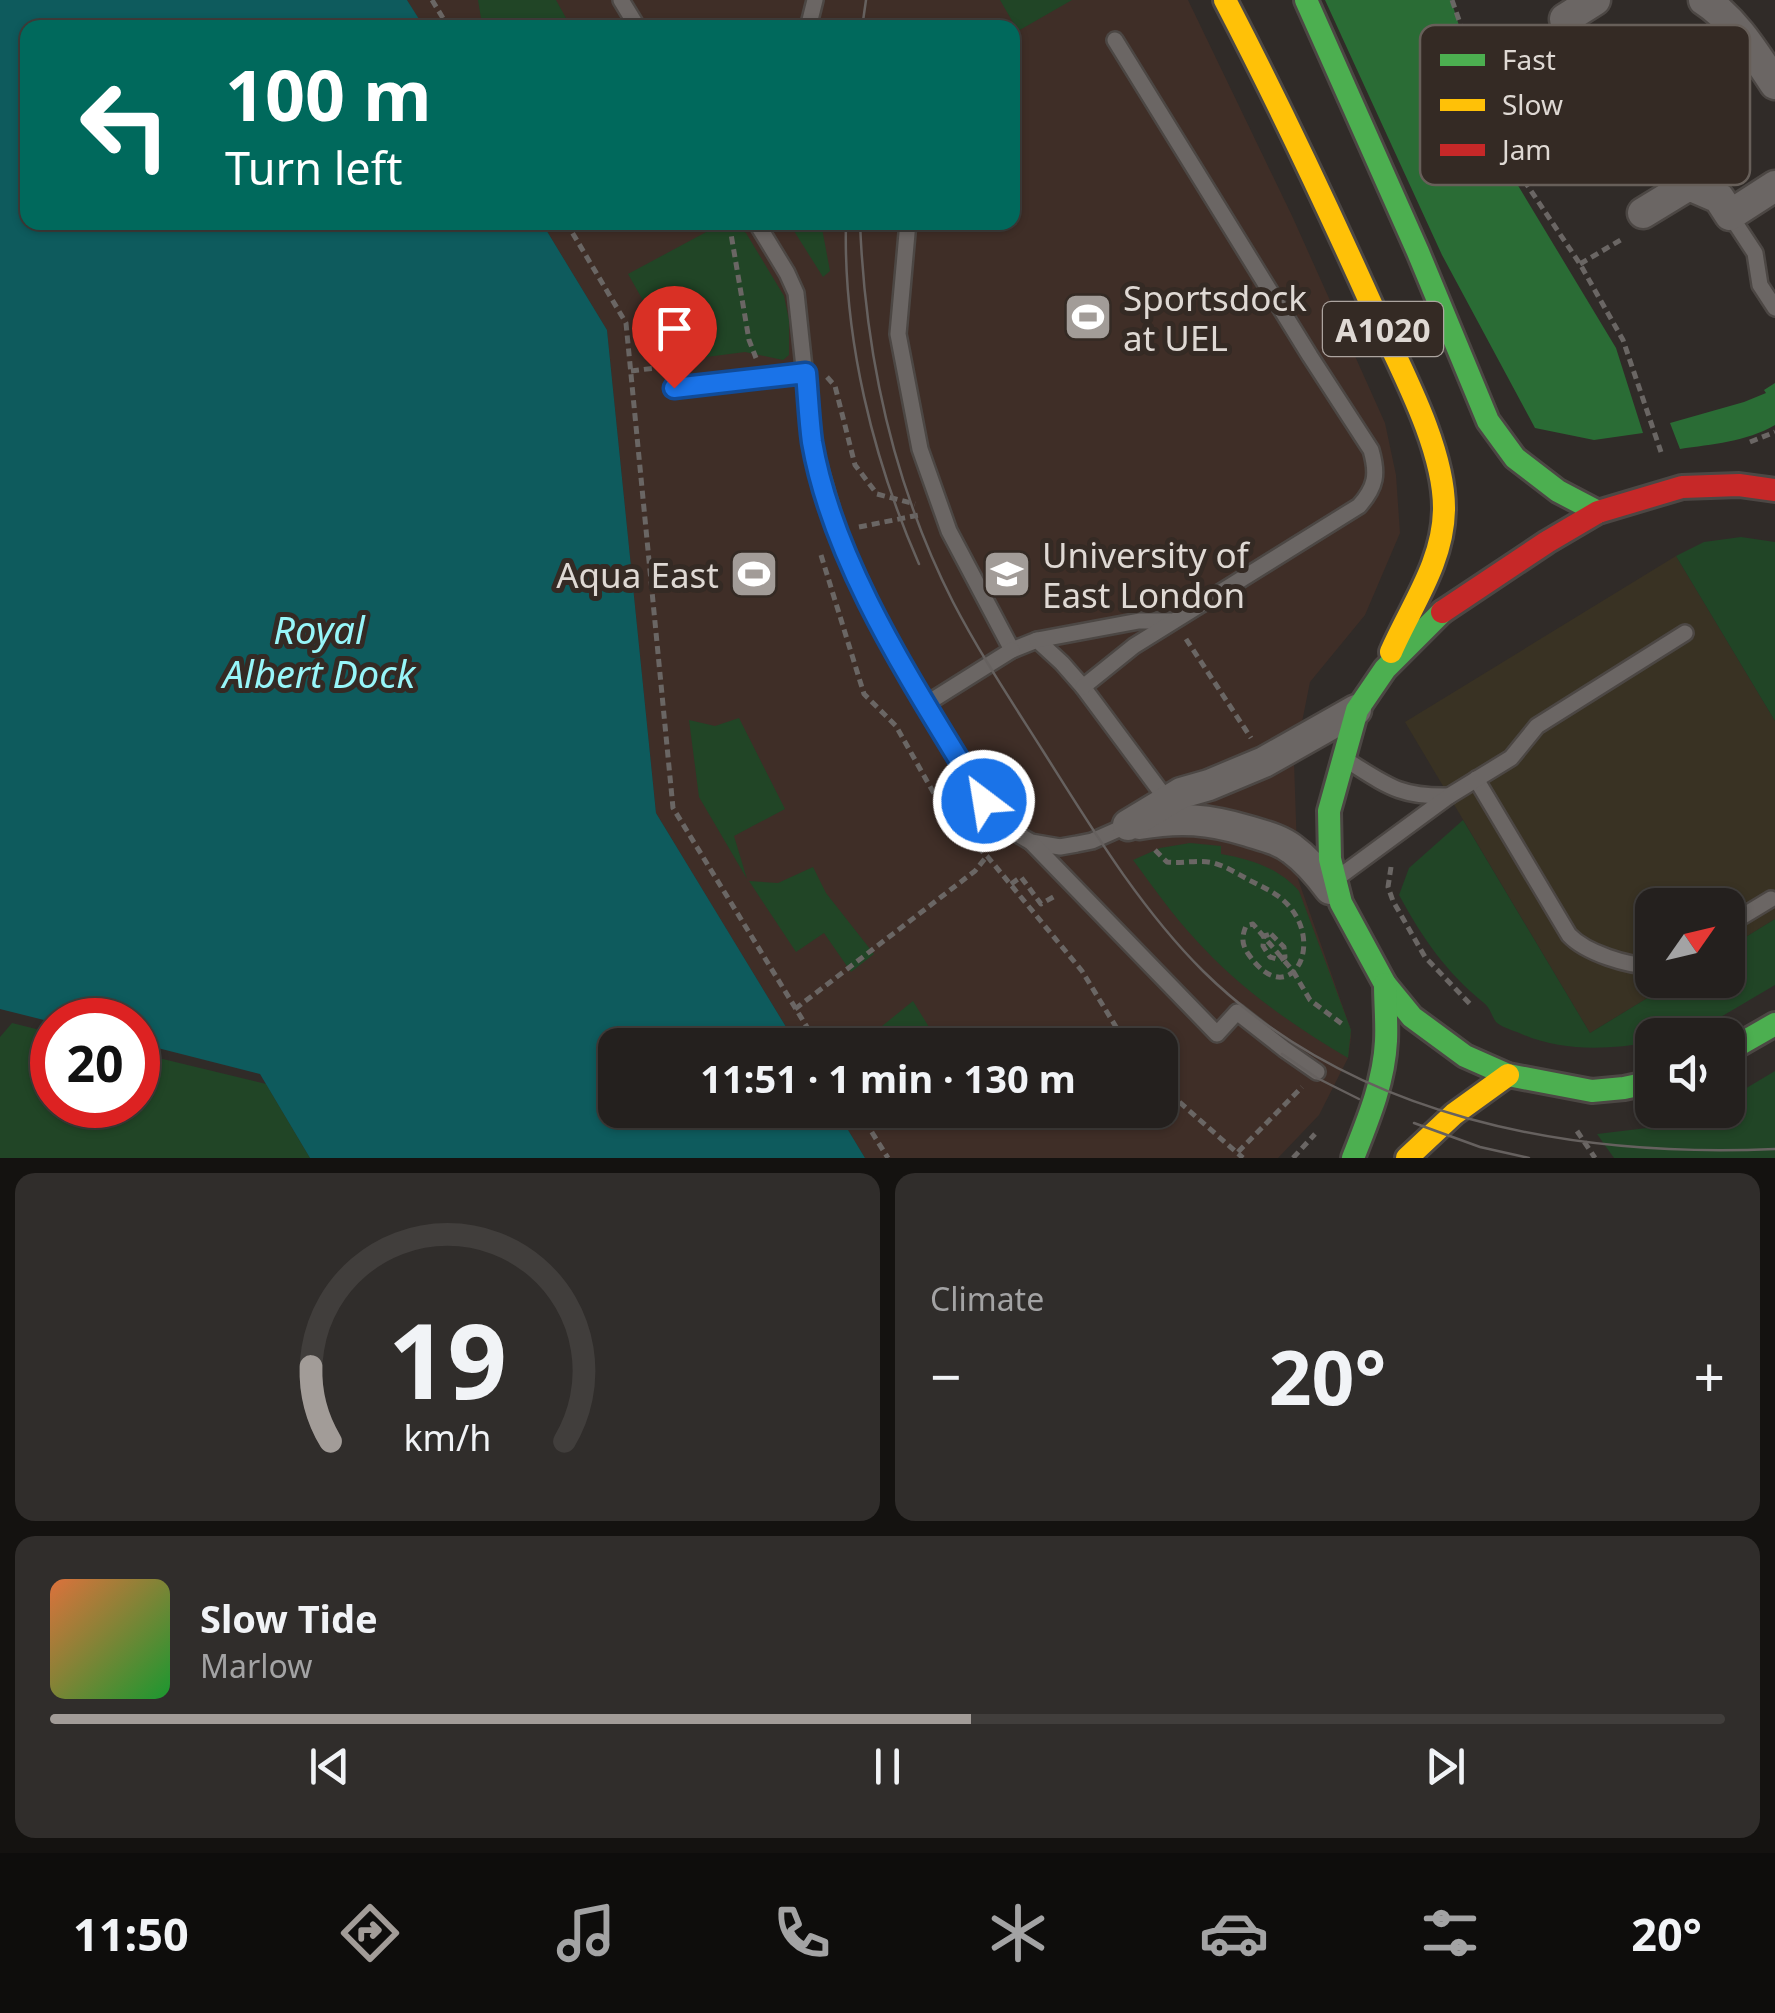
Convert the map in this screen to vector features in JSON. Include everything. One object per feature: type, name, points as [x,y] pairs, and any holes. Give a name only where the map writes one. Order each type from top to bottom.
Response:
[{"type":"main road","name":"A1020","points":[[1225,0],[1394,353],[1440,473],[1444,509],[1440,550],[1398,633],[1385,669]]},
{"type":"main road","name":"A1020","points":[[1306,0],[1488,420],[1515,458],[1558,492],[1598,512]]},
{"type":"main road","points":[[1739,486],[1771,462]]},
{"type":"main road","points":[[1635,1086],[1592,1091],[1508,1075],[1448,1046],[1412,1017],[1385,984],[1338,893],[1330,859],[1329,811],[1357,710],[1385,669],[1447,608],[1547,542],[1623,502],[1682,487],[1775,490]]},
{"type":"main road","points":[[1352,1158],[1362,1136],[1386,1044],[1385,984]]},
{"type":"main road","points":[[1745,1041],[1775,1024]]},
{"type":"main road","points":[[1406,1158],[1454,1114],[1508,1075]]},
{"type":"street","points":[[1566,25],[1594,0]]},
{"type":"street","points":[[1704,0],[1732,25]]},
{"type":"street","points":[[1750,47],[1775,84]]},
{"type":"street","points":[[1637,224],[1689,185],[1719,198],[1730,215],[1775,186]]},
{"type":"street","points":[[1139,834],[1167,800],[1264,762],[1357,710]]},
{"type":"street","points":[[1139,834],[1168,819],[1193,818],[1279,840],[1338,893]]},
{"type":"lane","points":[[1082,687],[1134,646],[1358,506],[1368,496],[1376,466],[1371,450],[1116,40]]},
{"type":"lane","points":[[1730,215],[1755,252],[1760,285],[1775,308]]},
{"type":"lane","points":[[761,230],[796,294],[812,442],[840,537],[869,602],[984,801],[1007,828],[1031,842],[1217,1034],[1237,1012],[1317,1072]]},
{"type":"lane","points":[[907,230],[898,334],[920,448],[949,530],[1012,650]]},
{"type":"lane","points":[[674,388],[806,373]]},
{"type":"lane","points":[[926,704],[1012,650],[1036,640],[1138,621],[1174,621]]},
{"type":"lane","points":[[1338,893],[1346,870],[1448,796],[1511,758],[1537,726],[1685,633]]},
{"type":"lane","points":[[1036,640],[1082,687],[1167,800]]},
{"type":"lane","points":[[1343,757],[1394,789],[1424,796],[1448,796]]},
{"type":"lane","points":[[1476,779],[1569,935],[1596,952],[1635,964]]},
{"type":"lane","points":[[1031,842],[1060,847],[1139,834]]},
{"type":"lane","points":[[1745,914],[1771,898]]},
{"type":"path","points":[[1452,0],[1460,25]]},
{"type":"path","points":[[1526,185],[1580,264],[1622,340],[1662,455]]},
{"type":"path","points":[[1580,264],[1637,224]]},
{"type":"path","points":[[571,230],[626,323],[673,808],[808,1028]]},
{"type":"path","points":[[730,230],[749,340],[756,358]]},
{"type":"path","points":[[826,375],[834,386],[855,465],[877,494],[942,510]]},
{"type":"path","points":[[866,524],[942,510]]},
{"type":"path","points":[[1174,621],[1253,740]]},
{"type":"path","points":[[1139,834],[1167,862],[1217,864],[1286,902],[1300,926],[1304,958],[1299,966],[1293,971],[1281,977],[1272,976],[1246,952],[1243,933],[1246,926],[1253,924],[1293,971],[1310,1000],[1351,1030]]},
{"type":"path","points":[[796,1009],[975,871],[987,856]]},
{"type":"path","points":[[1396,859],[1390,867],[1388,887],[1392,901],[1425,957],[1473,1007],[1468,1016]]},
{"type":"path","points":[[1011,884],[1021,877],[1037,898]]},
{"type":"path","points":[[1178,1100],[1241,1155],[1317,1072]]},
{"type":"path","points":[[1568,1118],[1595,1158]]},
{"type":"path","points":[[1293,1158],[1325,1123]]},
{"type":"path","points":[[869,1128],[888,1158]]},
{"type":"shaded area","name":"University of East London","points":[[407,0],[1188,0],[1293,218],[1385,423],[1396,475],[1400,533],[1365,615],[1310,682],[1294,762],[1298,879],[1351,1030],[1348,1058],[1319,1115],[1278,1158],[865,1158],[847,1128],[1178,1128],[1178,1028],[787,1028],[656,813],[607,330],[546,230],[1020,230],[1020,20],[419,20]]},
{"type":"shaded area","points":[[1676,556],[1775,721],[1775,919],[1745,938],[1745,888],[1635,888],[1635,998],[1647,998],[1590,1033],[1405,722]]},
{"type":"green space","points":[[478,0],[556,0],[567,20],[482,20]]},
{"type":"green space","points":[[1000,0],[1072,0],[1020,30],[1020,20],[1012,20]]},
{"type":"green space","points":[[1325,0],[1451,0],[1459,25],[1420,25],[1420,185],[1518,185],[1616,348],[1643,433],[1594,440],[1535,428],[1442,255]]},
{"type":"green space","points":[[710,230],[741,230],[784,296],[789,355],[783,360],[745,352],[660,363],[657,325],[628,274]]},
{"type":"green space","points":[[793,230],[822,230],[830,271],[823,277]]},
{"type":"green space","points":[[1775,383],[1775,425],[1741,439],[1680,449],[1670,423],[1744,402],[1766,393],[1764,390]]},
{"type":"green space","points":[[1741,537],[1775,542],[1775,721],[1676,556],[1704,542]]},
{"type":"green space","points":[[739,718],[785,809],[734,836],[747,879],[699,797],[689,720],[715,726]]},
{"type":"green space","points":[[1463,820],[1590,1033],[1647,998],[1745,998],[1745,938],[1775,919],[1775,985],[1719,1018],[1635,1018],[1635,1045],[1566,1046],[1533,1038],[1496,1022],[1486,1005],[1436,954],[1399,895],[1409,868]]},
{"type":"green space","points":[[1190,843],[1221,846],[1221,854],[1263,866],[1299,891],[1351,1030],[1348,1058],[1287,1019],[1230,974],[1187,930],[1133,860],[1160,848]]},
{"type":"green space","points":[[813,867],[826,893],[874,954],[851,972],[824,933],[796,952],[749,881],[778,883]]},
{"type":"green space","points":[[913,1001],[930,1028],[880,1028]]},
{"type":"green space","points":[[12,1023],[30,1028],[30,1128],[160,1128],[160,1058],[266,1084],[310,1158],[0,1158],[0,1037]]},
{"type":"green space","points":[[1775,1071],[1775,1158],[1614,1158],[1597,1134],[1647,1128],[1745,1128],[1745,1089]]},
{"type":"water","name":"Royal Albert Dock","points":[[0,0],[407,0],[420,20],[20,20],[20,230],[546,230],[607,330],[656,813],[787,1028],[598,1028],[598,1128],[847,1128],[865,1158],[310,1158],[260,1074],[160,1049],[160,998],[30,998],[30,1016],[0,1009]]},
{"type":"tram line","points":[[863,20],[866,0]]},
{"type":"tram line","points":[[846,230],[850,310],[864,397],[888,483],[919,564]]},
{"type":"tram line","points":[[860,230],[868,320],[886,417],[932,557],[985,659],[1098,837],[1158,920],[1203,971],[1262,1021],[1326,1062],[1395,1094],[1468,1118],[1543,1135],[1620,1146],[1775,1149]]},
{"type":"tram line","points":[[1282,1054],[1317,1078],[1359,1099]]},
{"type":"tram line","points":[[1414,1123],[1480,1147],[1529,1158]]},
{"type":"traffic: fast","points":[[1306,0],[1488,421],[1515,458],[1558,491],[1598,512]]},
{"type":"traffic: fast","points":[[1442,612],[1385,669],[1357,710],[1329,811],[1330,859],[1341,903],[1385,984],[1412,1017],[1465,1056],[1508,1075],[1592,1091],[1635,1086]]},
{"type":"traffic: fast","points":[[1353,1158],[1385,1056],[1385,984]]},
{"type":"traffic: fast","points":[[1745,1041],[1775,1024]]},
{"type":"traffic: slow","points":[[1225,0],[1409,386],[1437,462],[1444,510],[1438,548],[1391,652]]},
{"type":"traffic: slow","points":[[1407,1158],[1454,1114],[1508,1075]]},
{"type":"traffic: jam","points":[[1442,612],[1598,512],[1682,487],[1739,485],[1775,490]]},
{"type":"place","name":"Sportsdock at UEL","points":[[1088,317]]},
{"type":"place","name":"Aqua East","points":[[754,574]]},
{"type":"place","name":"University of East London","points":[[1007,574]]},
{"type":"route","points":[[674,388],[806,373],[812,442],[840,537],[883,628],[984,801]]}]
